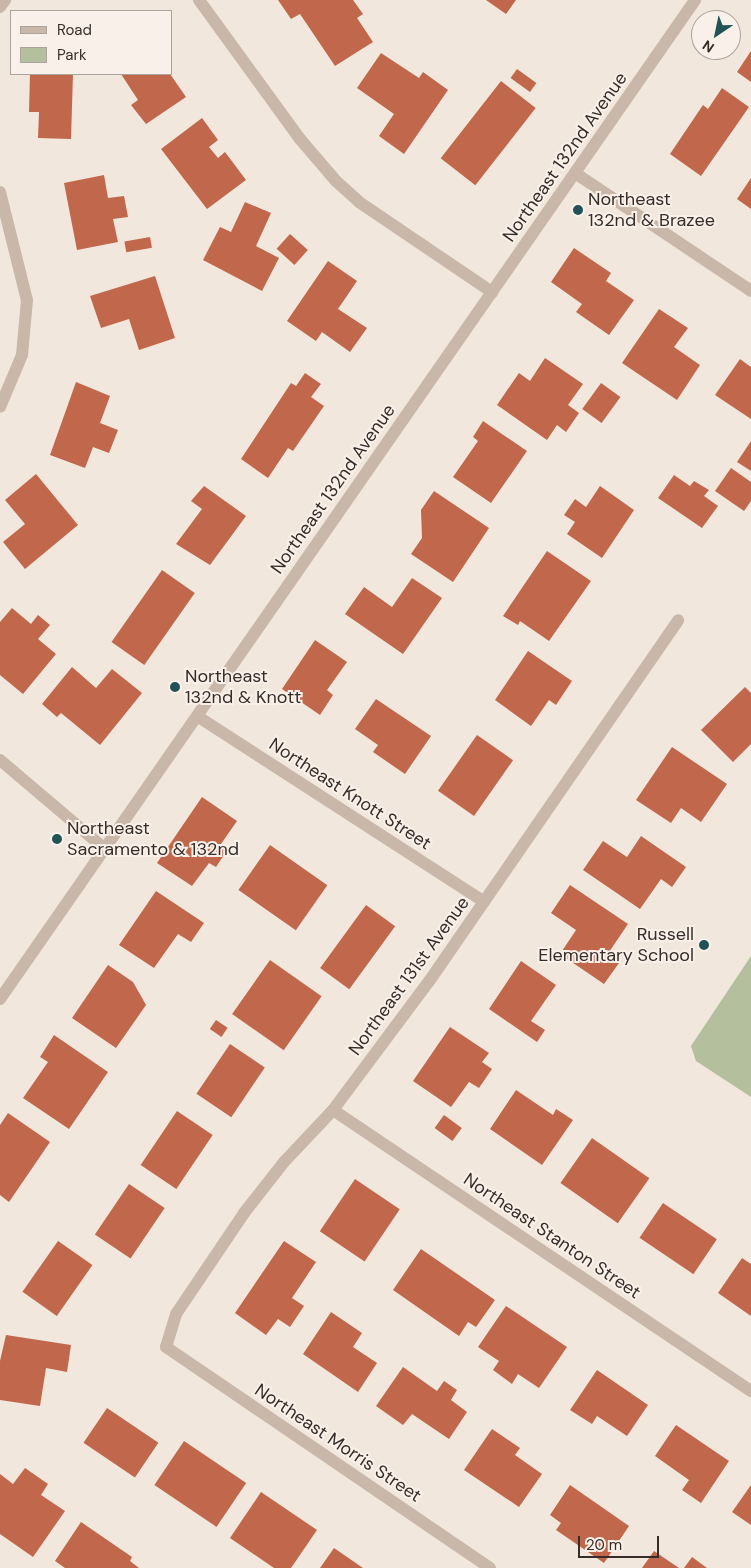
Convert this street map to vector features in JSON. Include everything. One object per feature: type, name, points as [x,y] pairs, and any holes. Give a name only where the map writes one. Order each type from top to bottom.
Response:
[{"type":"street","points":[[0,7],[5,0]]},
{"type":"street","points":[[199,0],[300,139],[336,181],[359,202],[492,292]]},
{"type":"street","name":"Northeast 132nd Avenue","points":[[0,999],[695,0]]},
{"type":"street","points":[[575,173],[751,291]]},
{"type":"street","points":[[0,192],[27,300],[22,355],[0,407]]},
{"type":"street","name":"Northeast 131st Avenue","points":[[166,1347],[176,1314],[244,1213],[284,1162],[333,1110],[484,902],[678,620]]},
{"type":"street","name":"Northeast Knott Street","points":[[197,716],[484,902]]},
{"type":"street","points":[[0,760],[105,849]]},
{"type":"street","name":"Northeast Stanton Street","points":[[333,1110],[751,1391]]},
{"type":"street","name":"Northeast Morris Street","points":[[166,1347],[490,1568]]},
{"type":"green space","points":[[751,956],[751,1097],[696,1061],[691,1046]]},
{"type":"building","points":[[278,0],[353,0],[363,14],[357,18],[373,42],[335,66],[300,14],[291,19]]},
{"type":"building","points":[[486,0],[516,0],[506,14]]},
{"type":"building","points":[[751,51],[751,82],[737,72]]},
{"type":"building","points":[[381,53],[419,78],[423,72],[448,90],[404,154],[379,136],[394,114],[357,88]]},
{"type":"building","points":[[517,69],[536,83],[530,92],[511,78]]},
{"type":"building","points":[[30,75],[73,75],[71,139],[38,138],[39,112],[29,112]]},
{"type":"building","points":[[122,75],[171,75],[186,97],[146,124],[131,105],[138,100]]},
{"type":"building","points":[[501,81],[536,108],[475,185],[441,158]]},
{"type":"building","points":[[722,88],[749,107],[701,176],[670,154],[703,105],[708,109]]},
{"type":"building","points":[[202,118],[218,140],[209,147],[218,158],[225,152],[246,180],[207,209],[161,149]]},
{"type":"building","points":[[104,175],[108,198],[124,196],[128,217],[113,219],[118,242],[77,250],[64,183]]},
{"type":"building","points":[[751,178],[751,209],[737,199]]},
{"type":"building","points":[[245,202],[271,213],[256,246],[279,258],[262,291],[203,260],[220,227],[231,232]]},
{"type":"building","points":[[290,234],[308,250],[294,265],[277,249]]},
{"type":"building","points":[[150,237],[152,248],[126,252],[124,242]]},
{"type":"building","points":[[574,248],[611,273],[606,281],[634,300],[609,335],[576,312],[582,304],[551,282]]},
{"type":"building","points":[[328,261],[357,281],[338,309],[367,328],[350,352],[322,332],[316,341],[287,321]]},
{"type":"building","points":[[155,276],[175,338],[139,350],[129,319],[101,328],[90,296]]},
{"type":"building","points":[[659,309],[688,328],[674,347],[700,365],[677,400],[622,363]]},
{"type":"building","points":[[545,358],[583,384],[568,405],[579,413],[566,432],[557,425],[547,440],[497,405],[519,373],[530,381]]},
{"type":"building","points":[[740,359],[751,367],[751,419],[715,395]]},
{"type":"building","points":[[305,373],[321,384],[311,397],[324,406],[293,451],[288,448],[268,478],[241,459],[291,383],[296,386]]},
{"type":"building","points":[[76,382],[110,396],[100,423],[118,430],[109,453],[93,447],[85,468],[50,455]]},
{"type":"building","points":[[601,383],[620,397],[602,423],[582,409]]},
{"type":"building","points":[[483,421],[527,451],[491,503],[453,477],[478,441],[473,437]]},
{"type":"building","points":[[751,441],[751,471],[737,462]]},
{"type":"building","points":[[731,468],[751,482],[751,501],[744,511],[715,491]]},
{"type":"building","points":[[36,474],[78,525],[25,569],[3,542],[25,524],[5,500]]},
{"type":"building","points":[[674,475],[690,486],[694,481],[709,490],[704,496],[718,506],[702,528],[658,498]]},
{"type":"building","points":[[204,486],[246,516],[210,565],[176,544],[202,509],[191,501]]},
{"type":"building","points":[[600,486],[634,510],[602,558],[567,534],[575,522],[564,515],[575,499],[586,507]]},
{"type":"building","points":[[434,491],[489,528],[453,582],[411,554],[422,538],[421,510]]},
{"type":"building","points":[[547,551],[591,581],[549,641],[520,621],[518,625],[503,616]]},
{"type":"building","points":[[162,570],[195,593],[144,665],[112,642]]},
{"type":"building","points":[[412,578],[442,598],[403,654],[345,614],[364,587],[392,607]]},
{"type":"building","points":[[12,608],[31,624],[38,615],[50,625],[38,639],[56,654],[23,694],[0,675],[0,622]]},
{"type":"building","points":[[315,640],[347,662],[327,690],[333,695],[320,715],[282,689]]},
{"type":"building","points":[[528,651],[572,681],[556,705],[549,700],[531,726],[495,700]]},
{"type":"building","points":[[72,667],[96,688],[112,669],[142,693],[100,745],[61,713],[57,717],[42,704]]},
{"type":"building","points":[[745,687],[751,693],[751,744],[733,762],[701,730]]},
{"type":"building","points":[[376,699],[431,736],[405,774],[373,752],[378,745],[355,729]]},
{"type":"building","points":[[477,735],[513,760],[474,816],[438,791]]},
{"type":"building","points":[[672,747],[727,784],[701,822],[681,808],[671,823],[636,800]]},
{"type":"building","points":[[202,797],[237,821],[221,844],[228,849],[216,867],[209,863],[192,886],[157,863]]},
{"type":"building","points":[[641,836],[686,867],[672,887],[661,879],[640,909],[583,870],[603,841],[627,857]]},
{"type":"building","points":[[270,845],[327,885],[296,930],[238,890]]},
{"type":"building","points":[[570,885],[628,924],[607,955],[619,963],[604,984],[560,954],[576,930],[551,913]]},
{"type":"building","points":[[156,891],[204,923],[191,942],[178,934],[154,968],[119,945]]},
{"type":"building","points":[[366,905],[395,926],[349,989],[320,968]]},
{"type":"building","points":[[270,960],[322,996],[284,1050],[232,1014]]},
{"type":"building","points":[[521,961],[556,985],[531,1021],[545,1030],[537,1042],[489,1009]]},
{"type":"building","points":[[108,965],[133,982],[146,1005],[116,1048],[72,1018]]},
{"type":"building","points":[[216,1020],[228,1028],[221,1037],[210,1029]]},
{"type":"building","points":[[450,1027],[489,1053],[482,1062],[492,1069],[479,1088],[469,1082],[451,1107],[413,1081]]},
{"type":"building","points":[[54,1035],[108,1072],[69,1129],[23,1098],[48,1062],[40,1057]]},
{"type":"building","points":[[230,1044],[265,1067],[231,1117],[196,1094]]},
{"type":"building","points":[[516,1090],[553,1115],[556,1109],[573,1120],[542,1165],[490,1129]]},
{"type":"building","points":[[177,1111],[213,1135],[176,1189],[141,1165]]},
{"type":"building","points":[[8,1113],[50,1142],[9,1202],[0,1195],[0,1125]]},
{"type":"building","points":[[444,1115],[462,1128],[452,1141],[435,1128]]},
{"type":"building","points":[[592,1138],[649,1178],[618,1223],[560,1183]]},
{"type":"building","points":[[355,1179],[400,1209],[365,1261],[320,1231]]},
{"type":"building","points":[[129,1184],[165,1208],[131,1259],[95,1235]]},
{"type":"building","points":[[663,1203],[717,1239],[693,1274],[640,1238]]},
{"type":"building","points":[[58,1241],[92,1265],[57,1316],[22,1292]]},
{"type":"building","points":[[284,1241],[316,1262],[292,1298],[304,1306],[290,1327],[278,1319],[266,1335],[235,1313]]},
{"type":"building","points":[[421,1249],[495,1300],[476,1327],[468,1322],[459,1336],[393,1290]]},
{"type":"building","points":[[742,1258],[751,1264],[751,1316],[718,1293]]},
{"type":"building","points":[[506,1306],[567,1347],[539,1388],[518,1374],[512,1384],[493,1370],[499,1361],[478,1347]]},
{"type":"building","points":[[331,1312],[362,1333],[353,1347],[377,1363],[358,1392],[303,1354]]},
{"type":"building","points":[[6,1335],[71,1345],[67,1372],[46,1368],[40,1406],[0,1400],[0,1361]]},
{"type":"building","points":[[403,1367],[437,1391],[444,1381],[457,1390],[451,1400],[467,1412],[449,1439],[412,1414],[403,1425],[376,1406]]},
{"type":"building","points":[[597,1370],[648,1405],[627,1436],[597,1416],[592,1424],[570,1410]]},
{"type":"building","points":[[107,1408],[158,1443],[135,1477],[84,1443]]},
{"type":"building","points":[[676,1425],[729,1461],[701,1503],[682,1490],[689,1480],[655,1456]]},
{"type":"building","points":[[492,1429],[520,1448],[515,1455],[542,1474],[519,1507],[464,1470]]},
{"type":"building","points":[[184,1441],[246,1483],[217,1527],[154,1485]]},
{"type":"building","points":[[25,1468],[48,1484],[41,1495],[65,1511],[33,1557],[0,1534],[0,1474],[13,1484]]},
{"type":"building","points":[[570,1485],[629,1526],[604,1563],[556,1530],[561,1523],[550,1515]]},
{"type":"building","points":[[751,1485],[751,1525],[732,1512]]},
{"type":"building","points":[[261,1492],[317,1530],[291,1568],[274,1568],[230,1538]]},
{"type":"building","points":[[81,1522],[132,1557],[130,1561],[139,1568],[65,1568],[55,1561]]},
{"type":"building","points":[[334,1548],[363,1568],[320,1568]]},
{"type":"building","points":[[654,1551],[679,1568],[642,1568]]},
{"type":"building","points":[[692,1557],[707,1568],[684,1568]]},
{"type":"place","name":"Northeast 132nd & Brazee","points":[[578,210]]},
{"type":"place","name":"Northeast 132nd & Knott","points":[[175,687]]},
{"type":"place","name":"Northeast Sacramento & 132nd","points":[[57,839]]},
{"type":"place","name":"Russell Elementary School","points":[[704,945]]}]
